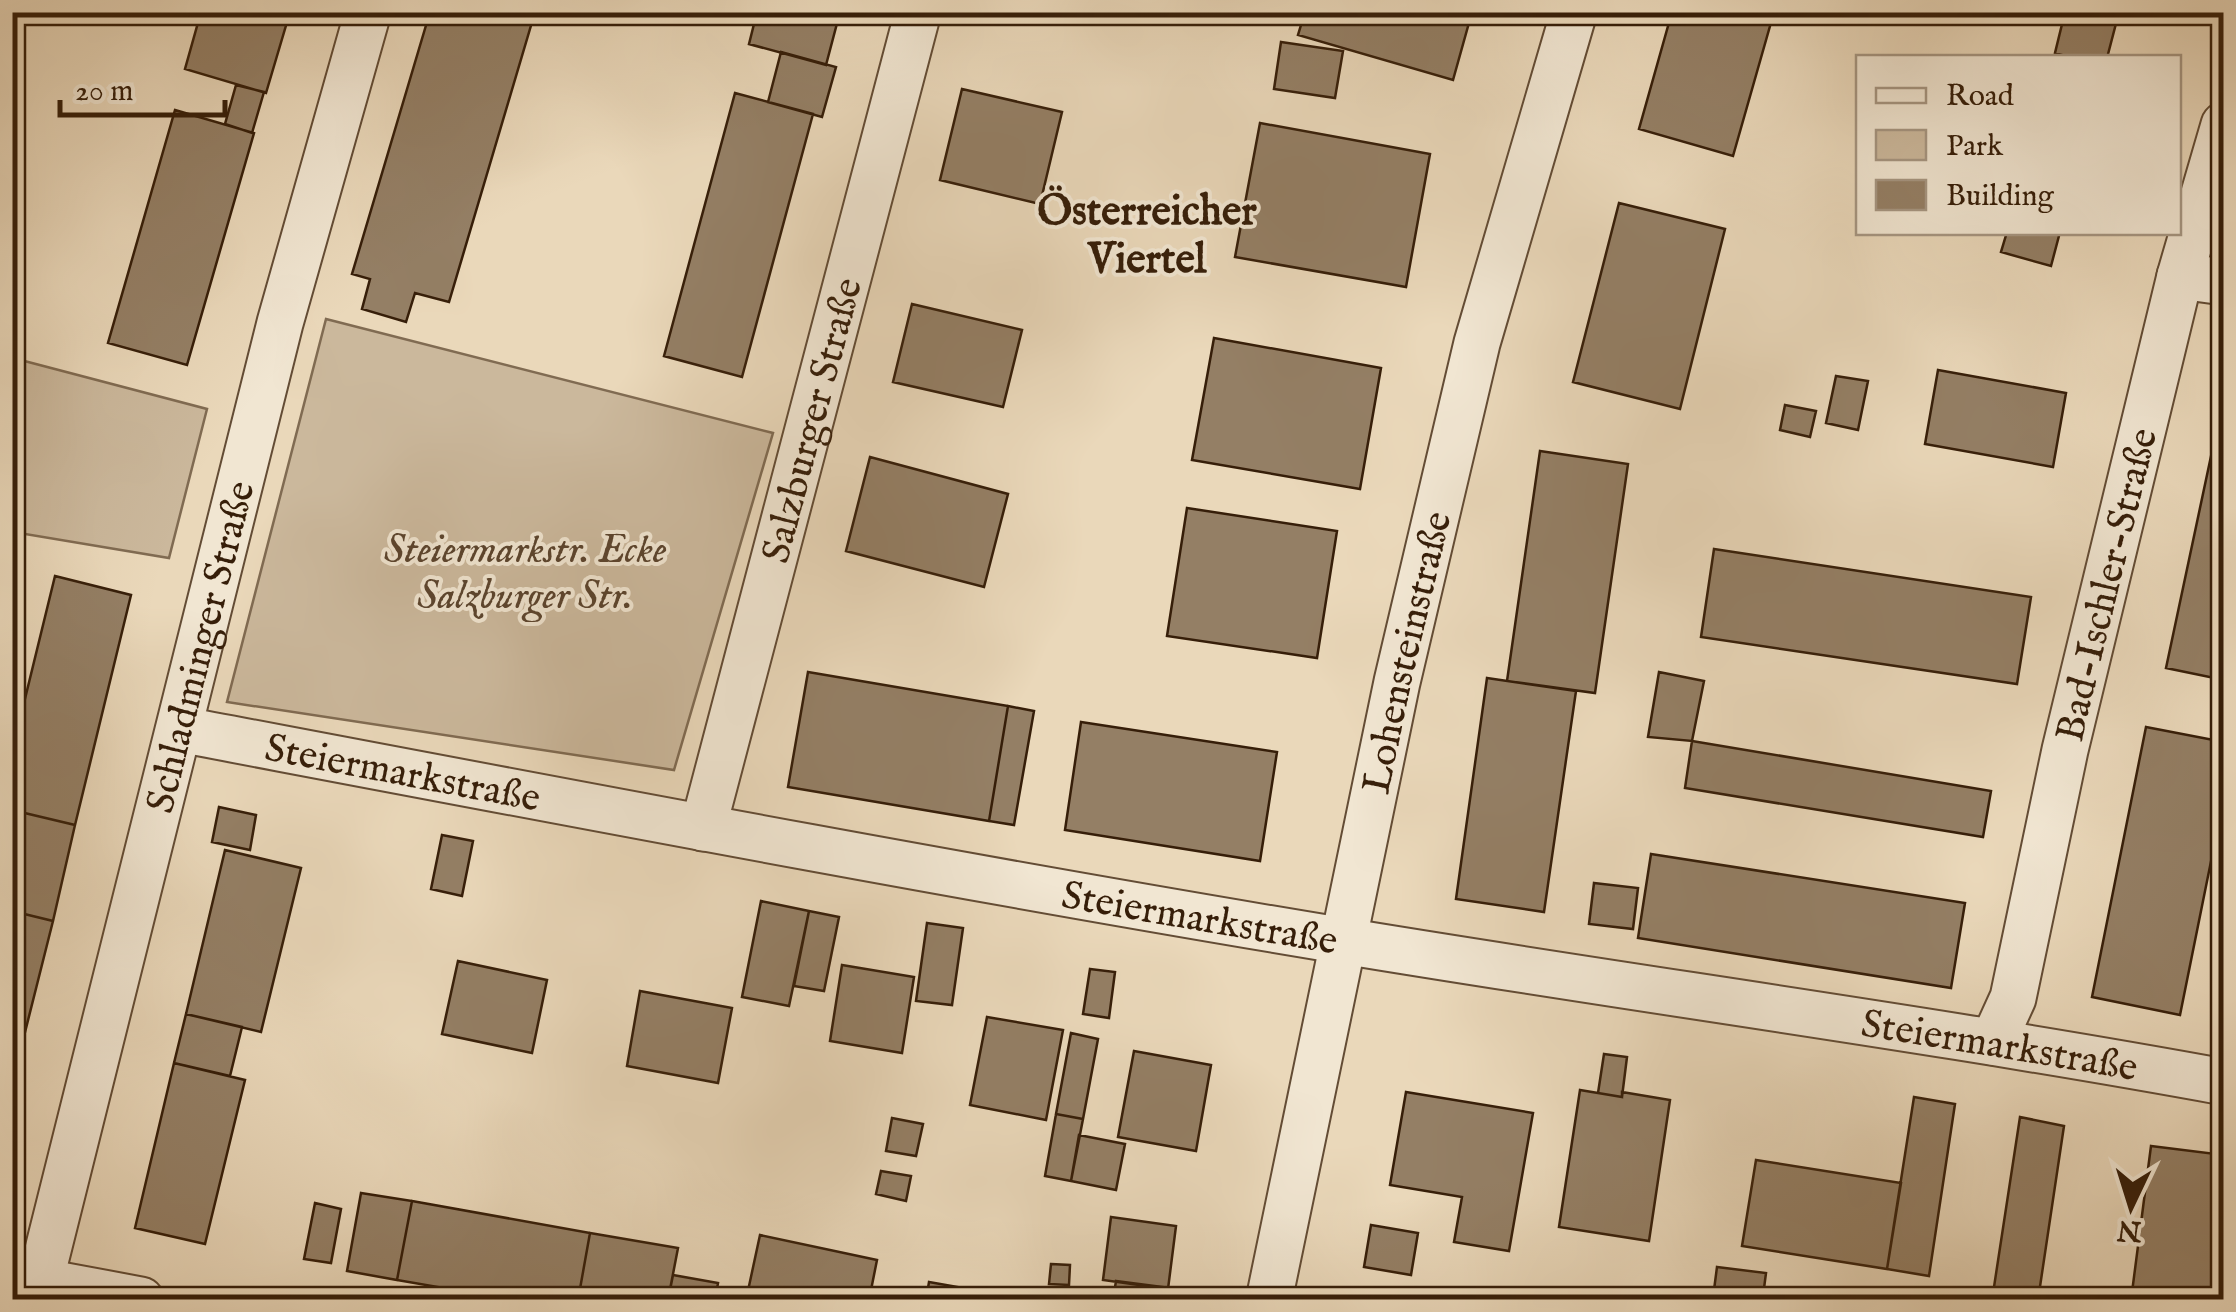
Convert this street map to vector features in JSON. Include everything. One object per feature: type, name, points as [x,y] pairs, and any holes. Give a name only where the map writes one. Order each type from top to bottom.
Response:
[{"type":"street","name":"Schladminger Straße","points":[[26,1279],[179,729],[280,323],[368,12]]},
{"type":"street","name":"Salzburger Straße","points":[[703,828],[918,12]]},
{"type":"street","name":"Lohensteinstraße","points":[[1269,1300],[1397,682],[1477,343],[1574,12]]},
{"type":"street","name":"Bad-Ischler-Straße","points":[[1993,1042],[2013,998],[2065,750],[2180,276],[2224,125]]},
{"type":"street","points":[[2180,276],[2224,282]]},
{"type":"street","name":"Steiermarkstraße","points":[[179,729],[703,828],[1342,940],[2224,1082]]},
{"type":"street","points":[[26,1279],[141,1300]]},
{"type":"green space","name":"Steiermarkstr. Ecke Salzburger Str.","points":[[326,319],[773,433],[674,770],[227,702]]},
{"type":"green space","points":[[13,358],[207,409],[169,558],[13,532]]},
{"type":"building","points":[[201,12],[290,12],[266,93],[185,69]]},
{"type":"building","points":[[430,12],[535,12],[449,302],[415,293],[406,322],[362,309],[370,279],[352,274]]},
{"type":"building","points":[[757,12],[840,12],[826,65],[749,44]]},
{"type":"building","points":[[1305,12],[1472,12],[1453,80],[1298,35]]},
{"type":"building","points":[[1672,12],[1774,12],[1733,156],[1639,129]]},
{"type":"building","points":[[2065,12],[2119,12],[2108,55],[2055,53]]},
{"type":"building","points":[[1281,42],[1343,51],[1335,98],[1274,89]]},
{"type":"building","points":[[781,52],[836,67],[822,117],[768,102]]},
{"type":"building","points":[[236,85],[264,92],[252,133],[225,124]]},
{"type":"building","points":[[962,89],[1062,112],[1040,204],[940,180]]},
{"type":"building","points":[[735,93],[813,114],[742,377],[664,356]]},
{"type":"building","points":[[175,110],[254,133],[187,365],[108,343]]},
{"type":"building","points":[[1260,123],[1430,154],[1406,287],[1235,257]]},
{"type":"building","points":[[1619,203],[1725,229],[1680,409],[1573,382]]},
{"type":"building","points":[[2006,235],[2059,235],[2051,266],[2001,252]]},
{"type":"building","points":[[912,304],[1022,330],[1003,407],[893,382]]},
{"type":"building","points":[[1214,338],[1381,368],[1360,489],[1192,460]]},
{"type":"building","points":[[1938,370],[2066,393],[2053,467],[1925,444]]},
{"type":"building","points":[[1836,376],[1868,381],[1858,430],[1826,423]]},
{"type":"building","points":[[2224,395],[2224,680],[2166,668]]},
{"type":"building","points":[[1785,405],[1816,411],[1810,437],[1780,430]]},
{"type":"building","points":[[1540,451],[1628,464],[1595,693],[1507,681]]},
{"type":"building","points":[[870,457],[1008,494],[984,587],[846,551]]},
{"type":"building","points":[[1187,508],[1337,531],[1317,658],[1167,636]]},
{"type":"building","points":[[1714,549],[2031,597],[2017,684],[1701,637]]},
{"type":"building","points":[[55,576],[131,595],[75,825],[12,810],[12,752]]},
{"type":"building","points":[[808,672],[1008,706],[989,821],[788,787]]},
{"type":"building","points":[[1659,672],[1704,681],[1692,741],[1648,737]]},
{"type":"building","points":[[1487,678],[1576,691],[1544,912],[1456,899]]},
{"type":"building","points":[[1008,706],[1034,711],[1014,825],[989,821]]},
{"type":"building","points":[[1081,722],[1277,752],[1260,861],[1065,830]]},
{"type":"building","points":[[2146,727],[2224,742],[2224,797],[2180,1015],[2092,997]]},
{"type":"building","points":[[1692,741],[1991,791],[1983,837],[1685,788]]},
{"type":"building","points":[[219,807],[256,815],[250,850],[212,842]]},
{"type":"building","points":[[12,810],[75,825],[53,921],[12,911]]},
{"type":"building","points":[[442,835],[473,841],[462,896],[431,889]]},
{"type":"building","points":[[225,850],[301,868],[261,1032],[186,1014]]},
{"type":"building","points":[[1651,854],[1965,903],[1951,988],[1638,938]]},
{"type":"building","points":[[1594,883],[1638,888],[1633,929],[1589,924]]},
{"type":"building","points":[[761,901],[809,911],[789,1006],[742,997]]},
{"type":"building","points":[[12,911],[53,921],[17,1064],[12,1063]]},
{"type":"building","points":[[809,911],[839,917],[824,991],[794,986]]},
{"type":"building","points":[[927,923],[963,928],[952,1005],[916,1001]]},
{"type":"building","points":[[458,961],[547,980],[532,1053],[442,1034]]},
{"type":"building","points":[[842,965],[914,977],[902,1053],[830,1041]]},
{"type":"building","points":[[1090,969],[1115,972],[1109,1018],[1083,1014]]},
{"type":"building","points":[[640,991],[732,1008],[718,1083],[627,1066]]},
{"type":"building","points":[[186,1014],[242,1027],[230,1076],[174,1063]]},
{"type":"building","points":[[987,1017],[1063,1030],[1046,1120],[970,1105]]},
{"type":"building","points":[[1071,1033],[1098,1039],[1083,1119],[1056,1114]]},
{"type":"building","points":[[1134,1051],[1211,1065],[1196,1151],[1118,1137]]},
{"type":"building","points":[[1604,1054],[1627,1057],[1622,1097],[1598,1093]]},
{"type":"building","points":[[174,1063],[245,1080],[205,1244],[135,1228]]},
{"type":"building","points":[[1580,1090],[1670,1100],[1649,1241],[1559,1227]]},
{"type":"building","points":[[1406,1092],[1533,1113],[1509,1251],[1454,1242],[1462,1197],[1390,1185]]},
{"type":"building","points":[[1914,1097],[1955,1104],[1929,1276],[1887,1269]]},
{"type":"building","points":[[1056,1114],[1083,1119],[1071,1181],[1045,1176]]},
{"type":"building","points":[[2020,1117],[2064,1126],[2038,1300],[1992,1300]]},
{"type":"building","points":[[892,1118],[923,1124],[916,1156],[886,1151]]},
{"type":"building","points":[[1079,1135],[1125,1144],[1116,1190],[1071,1181]]},
{"type":"building","points":[[2151,1146],[2224,1155],[2224,1242],[2216,1300],[2131,1300]]},
{"type":"building","points":[[1756,1160],[1901,1183],[1887,1269],[1742,1246]]},
{"type":"building","points":[[881,1171],[911,1176],[906,1201],[876,1194]]},
{"type":"building","points":[[361,1193],[412,1201],[397,1280],[347,1271]]},
{"type":"building","points":[[412,1201],[590,1233],[578,1300],[513,1300],[397,1280]]},
{"type":"building","points":[[315,1203],[341,1209],[331,1263],[304,1259]]},
{"type":"building","points":[[1111,1217],[1176,1226],[1168,1289],[1103,1280]]},
{"type":"building","points":[[1371,1225],[1418,1233],[1411,1275],[1364,1267]]},
{"type":"building","points":[[590,1233],[678,1248],[668,1300],[578,1300]]},
{"type":"building","points":[[760,1235],[877,1260],[869,1300],[746,1300]]},
{"type":"building","points":[[1051,1264],[1070,1265],[1069,1285],[1049,1284]]},
{"type":"building","points":[[1717,1267],[1766,1273],[1763,1296],[1714,1290]]},
{"type":"building","points":[[673,1275],[718,1283],[715,1300],[668,1300]]},
{"type":"building","points":[[1116,1281],[1163,1287],[1162,1300],[1113,1300]]},
{"type":"building","points":[[929,1282],[997,1294],[996,1300],[926,1300]]},
{"type":"district","name":"Österreicher Viertel","points":[[1147,233]]}]
